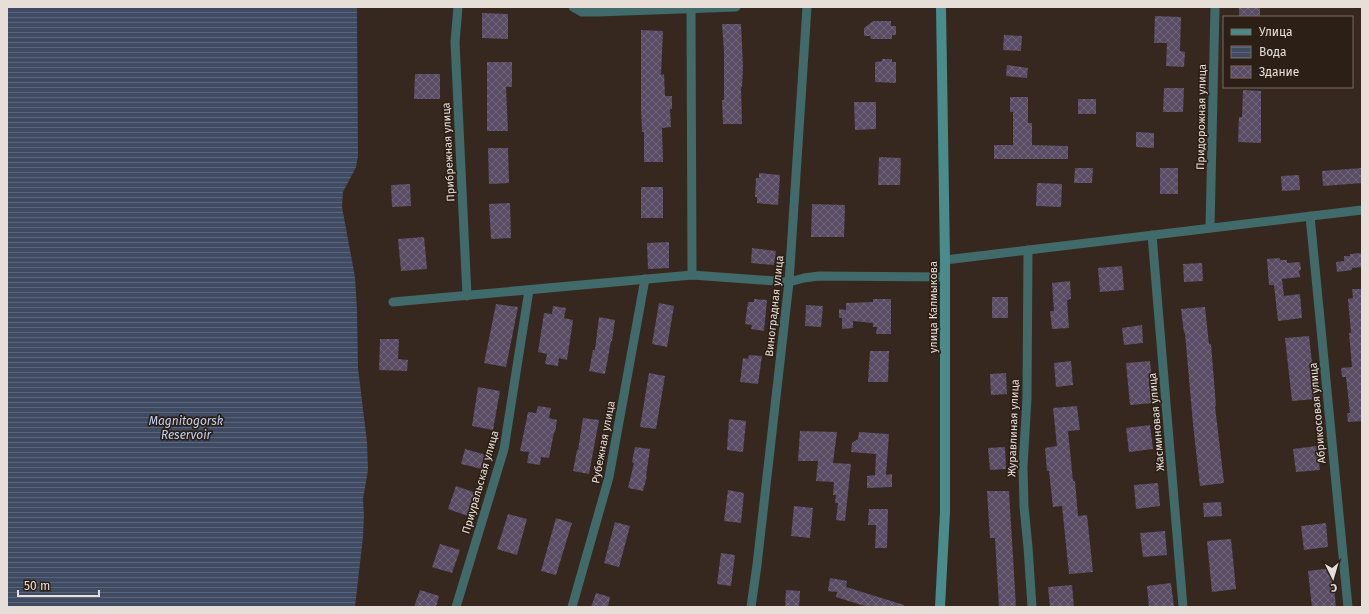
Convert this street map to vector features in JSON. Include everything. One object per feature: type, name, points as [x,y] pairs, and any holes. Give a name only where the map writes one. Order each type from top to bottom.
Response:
[{"type":"main road","name":"улица Калмыкова","points":[[940,607],[945,512],[945,260],[941,7]]},
{"type":"street","name":"Прибрежная улица","points":[[458,7],[455,42],[467,296]]},
{"type":"street","points":[[573,7],[582,12],[692,7],[736,7]]},
{"type":"street","points":[[692,7],[692,275]]},
{"type":"street","name":"Виноградная улица","points":[[751,607],[759,549],[789,282],[807,7]]},
{"type":"street","name":"Придорожная улица","points":[[1210,228],[1215,7]]},
{"type":"street","points":[[945,260],[1362,210]]},
{"type":"street","name":"Абрикосовая улица","points":[[1310,216],[1348,607]]},
{"type":"street","name":"Жасминовая улица","points":[[1152,235],[1184,607]]},
{"type":"street","name":"Журавлиная улица","points":[[1028,250],[1027,398],[1023,467],[1024,507],[1032,607]]},
{"type":"street","points":[[393,302],[692,275],[789,282],[819,276],[945,277]]},
{"type":"street","name":"Рубежная улица","points":[[572,607],[609,477],[645,279]]},
{"type":"street","name":"Приуральская улица","points":[[456,607],[504,449],[529,290]]},
{"type":"water","name":"Magnitogorsk Reservoir","points":[[7,7],[357,7],[358,156],[356,167],[343,192],[342,207],[355,277],[358,368],[367,442],[368,470],[363,499],[363,537],[355,607],[7,607]]},
{"type":"building","points":[[1239,7],[1260,7],[1260,16],[1239,16]]},
{"type":"building","points":[[482,13],[508,14],[508,39],[482,38]]},
{"type":"building","points":[[1155,16],[1181,17],[1180,51],[1185,52],[1184,67],[1166,66],[1167,43],[1154,43]]},
{"type":"building","points":[[873,21],[891,21],[891,26],[896,26],[896,35],[892,35],[892,39],[871,39],[870,36],[864,36],[864,28]]},
{"type":"building","points":[[722,24],[741,24],[743,67],[741,87],[742,124],[723,124],[722,100],[724,100],[724,52]]},
{"type":"building","points":[[641,30],[663,31],[661,75],[664,74],[665,96],[672,96],[672,109],[670,109],[671,127],[662,128],[663,162],[644,162],[644,132],[642,132],[641,109]]},
{"type":"building","points":[[1004,35],[1022,36],[1021,51],[1003,50]]},
{"type":"building","points":[[882,59],[892,59],[892,62],[896,62],[896,83],[875,82],[875,62],[882,61]]},
{"type":"building","points":[[487,62],[512,62],[512,87],[506,87],[508,131],[487,131]]},
{"type":"building","points":[[1007,65],[1028,68],[1027,78],[1006,76]]},
{"type":"building","points":[[415,74],[440,74],[440,99],[414,99]]},
{"type":"building","points":[[1164,88],[1184,88],[1183,112],[1163,112]]},
{"type":"building","points":[[1243,90],[1261,91],[1261,143],[1238,142],[1239,117],[1242,117]]},
{"type":"building","points":[[1010,97],[1028,97],[1028,123],[1032,123],[1032,145],[1068,146],[1068,159],[994,159],[994,145],[1013,145],[1013,112],[1010,112]]},
{"type":"building","points":[[1078,99],[1096,99],[1096,114],[1078,114]]},
{"type":"building","points":[[854,102],[876,102],[876,129],[855,130]]},
{"type":"building","points":[[1136,132],[1154,133],[1154,148],[1136,147]]},
{"type":"building","points":[[488,148],[508,148],[509,183],[489,184]]},
{"type":"building","points":[[879,157],[901,158],[900,185],[878,185]]},
{"type":"building","points":[[1075,168],[1093,168],[1092,183],[1074,183]]},
{"type":"building","points":[[1160,168],[1178,168],[1178,194],[1160,194]]},
{"type":"building","points":[[1362,168],[1362,183],[1323,186],[1322,171]]},
{"type":"building","points":[[759,173],[780,175],[778,205],[757,203],[757,197],[755,197],[756,178],[759,178]]},
{"type":"building","points":[[1299,175],[1300,190],[1282,191],[1281,176]]},
{"type":"building","points":[[1037,183],[1062,184],[1061,207],[1036,206]]},
{"type":"building","points":[[410,184],[411,206],[392,207],[391,185]]},
{"type":"building","points":[[641,187],[663,187],[663,218],[641,218]]},
{"type":"building","points":[[510,203],[511,238],[491,239],[489,204]]},
{"type":"building","points":[[812,204],[845,205],[844,237],[811,237]]},
{"type":"building","points":[[424,237],[427,269],[401,271],[398,239]]},
{"type":"building","points":[[669,242],[669,268],[648,269],[647,243]]},
{"type":"building","points":[[752,248],[776,251],[774,265],[751,263]]},
{"type":"building","points":[[1362,253],[1362,267],[1337,272],[1336,262],[1344,261],[1344,256]]},
{"type":"building","points":[[1280,258],[1280,260],[1287,260],[1287,263],[1300,262],[1300,277],[1282,279],[1284,296],[1300,294],[1302,318],[1278,321],[1274,285],[1269,285],[1267,259]]},
{"type":"building","points":[[1202,263],[1203,281],[1184,282],[1183,264]]},
{"type":"building","points":[[1122,266],[1124,290],[1100,292],[1098,268]]},
{"type":"building","points":[[1070,281],[1071,299],[1067,300],[1069,328],[1052,329],[1050,311],[1054,311],[1052,283]]},
{"type":"building","points":[[1352,289],[1362,289],[1362,421],[1348,422],[1347,413],[1350,413],[1346,377],[1342,377],[1341,368],[1352,367],[1348,299],[1353,298]]},
{"type":"building","points":[[992,297],[1008,297],[1008,318],[992,318]]},
{"type":"building","points":[[754,299],[767,300],[764,331],[751,329],[752,325],[745,324],[748,302],[754,302]]},
{"type":"building","points":[[873,299],[891,299],[891,334],[876,334],[877,327],[873,327],[873,323],[853,321],[853,328],[842,329],[842,318],[839,318],[839,309],[846,310],[846,303],[873,302]]},
{"type":"building","points":[[659,303],[674,306],[667,347],[652,344]]},
{"type":"building","points":[[496,304],[518,307],[506,367],[484,363]]},
{"type":"building","points":[[806,305],[823,306],[821,327],[805,326]]},
{"type":"building","points":[[553,306],[566,308],[564,318],[573,320],[567,360],[559,358],[558,366],[545,364],[547,354],[538,352],[544,313],[552,314]]},
{"type":"building","points":[[1205,307],[1209,344],[1211,344],[1215,406],[1224,483],[1200,486],[1185,333],[1181,309]]},
{"type":"building","points":[[599,317],[615,320],[605,374],[589,371],[593,350],[595,350]]},
{"type":"building","points":[[1142,325],[1143,343],[1124,345],[1122,328]]},
{"type":"building","points":[[1309,336],[1316,399],[1292,401],[1285,338]]},
{"type":"building","points":[[380,339],[399,339],[398,359],[408,360],[407,371],[379,370]]},
{"type":"building","points":[[870,351],[889,351],[888,382],[868,382]]},
{"type":"building","points":[[749,355],[762,356],[758,384],[740,382],[743,358],[748,359]]},
{"type":"building","points":[[1071,361],[1073,385],[1056,387],[1054,363]]},
{"type":"building","points":[[1150,361],[1154,403],[1130,405],[1126,363]]},
{"type":"building","points":[[649,373],[665,376],[656,429],[640,427]]},
{"type":"building","points":[[1006,373],[1007,394],[991,395],[990,374]]},
{"type":"building","points":[[478,387],[500,391],[493,430],[472,426]]},
{"type":"building","points":[[538,406],[551,408],[549,418],[557,420],[549,458],[541,457],[540,465],[527,463],[529,452],[520,451],[528,412],[536,413]]},
{"type":"building","points":[[1077,406],[1080,430],[1068,431],[1078,516],[1087,515],[1093,572],[1069,574],[1062,506],[1053,507],[1045,448],[1057,446],[1053,408]]},
{"type":"building","points":[[583,418],[599,420],[589,474],[573,471]]},
{"type":"building","points":[[729,419],[746,421],[743,452],[727,450]]},
{"type":"building","points":[[1150,425],[1153,449],[1129,452],[1126,428]]},
{"type":"building","points":[[800,431],[837,432],[833,463],[851,464],[845,521],[836,520],[838,503],[835,503],[836,495],[833,495],[834,482],[816,481],[818,461],[798,461]]},
{"type":"building","points":[[859,432],[889,434],[886,475],[892,474],[892,487],[867,488],[867,476],[875,475],[876,454],[851,452],[852,443],[858,439]]},
{"type":"building","points":[[1317,446],[1320,470],[1296,472],[1293,449]]},
{"type":"building","points":[[635,447],[650,449],[647,476],[643,491],[628,488],[634,463],[632,462]]},
{"type":"building","points":[[1005,447],[1006,469],[990,470],[988,448]]},
{"type":"building","points":[[465,449],[486,455],[482,469],[461,464]]},
{"type":"building","points":[[1158,483],[1160,506],[1136,509],[1134,485]]},
{"type":"building","points":[[456,486],[476,493],[468,516],[448,509]]},
{"type":"building","points":[[728,490],[744,493],[741,523],[724,521]]},
{"type":"building","points":[[987,491],[1009,491],[1016,607],[999,607],[995,538],[990,538]]},
{"type":"building","points":[[1221,502],[1222,516],[1204,517],[1203,503]]},
{"type":"building","points":[[794,506],[813,508],[810,538],[791,536]]},
{"type":"building","points":[[869,509],[888,509],[887,548],[875,548],[876,525],[868,525]]},
{"type":"building","points":[[508,514],[527,519],[517,555],[497,549]]},
{"type":"building","points":[[556,518],[572,523],[556,575],[541,571]]},
{"type":"building","points":[[615,522],[630,526],[619,567],[604,563]]},
{"type":"building","points":[[1326,523],[1328,547],[1304,550],[1301,526]]},
{"type":"building","points":[[1165,531],[1167,555],[1143,557],[1140,533]]},
{"type":"building","points":[[1231,539],[1236,589],[1212,592],[1207,541]]},
{"type":"building","points":[[440,544],[460,550],[452,573],[432,567]]},
{"type":"building","points":[[721,553],[735,555],[731,586],[717,584]]},
{"type":"building","points":[[1332,568],[1336,607],[1312,607],[1308,571]]},
{"type":"building","points":[[830,578],[847,581],[846,587],[904,605],[904,607],[868,607],[836,597],[837,592],[828,591]]},
{"type":"building","points":[[1171,583],[1174,607],[1149,607],[1147,586]]},
{"type":"building","points":[[1072,585],[1074,607],[1050,607],[1048,587]]},
{"type":"building","points":[[420,590],[439,596],[436,607],[414,607]]},
{"type":"building","points":[[786,590],[800,591],[799,607],[785,607]]},
{"type":"building","points":[[596,593],[610,597],[608,607],[591,607]]}]
